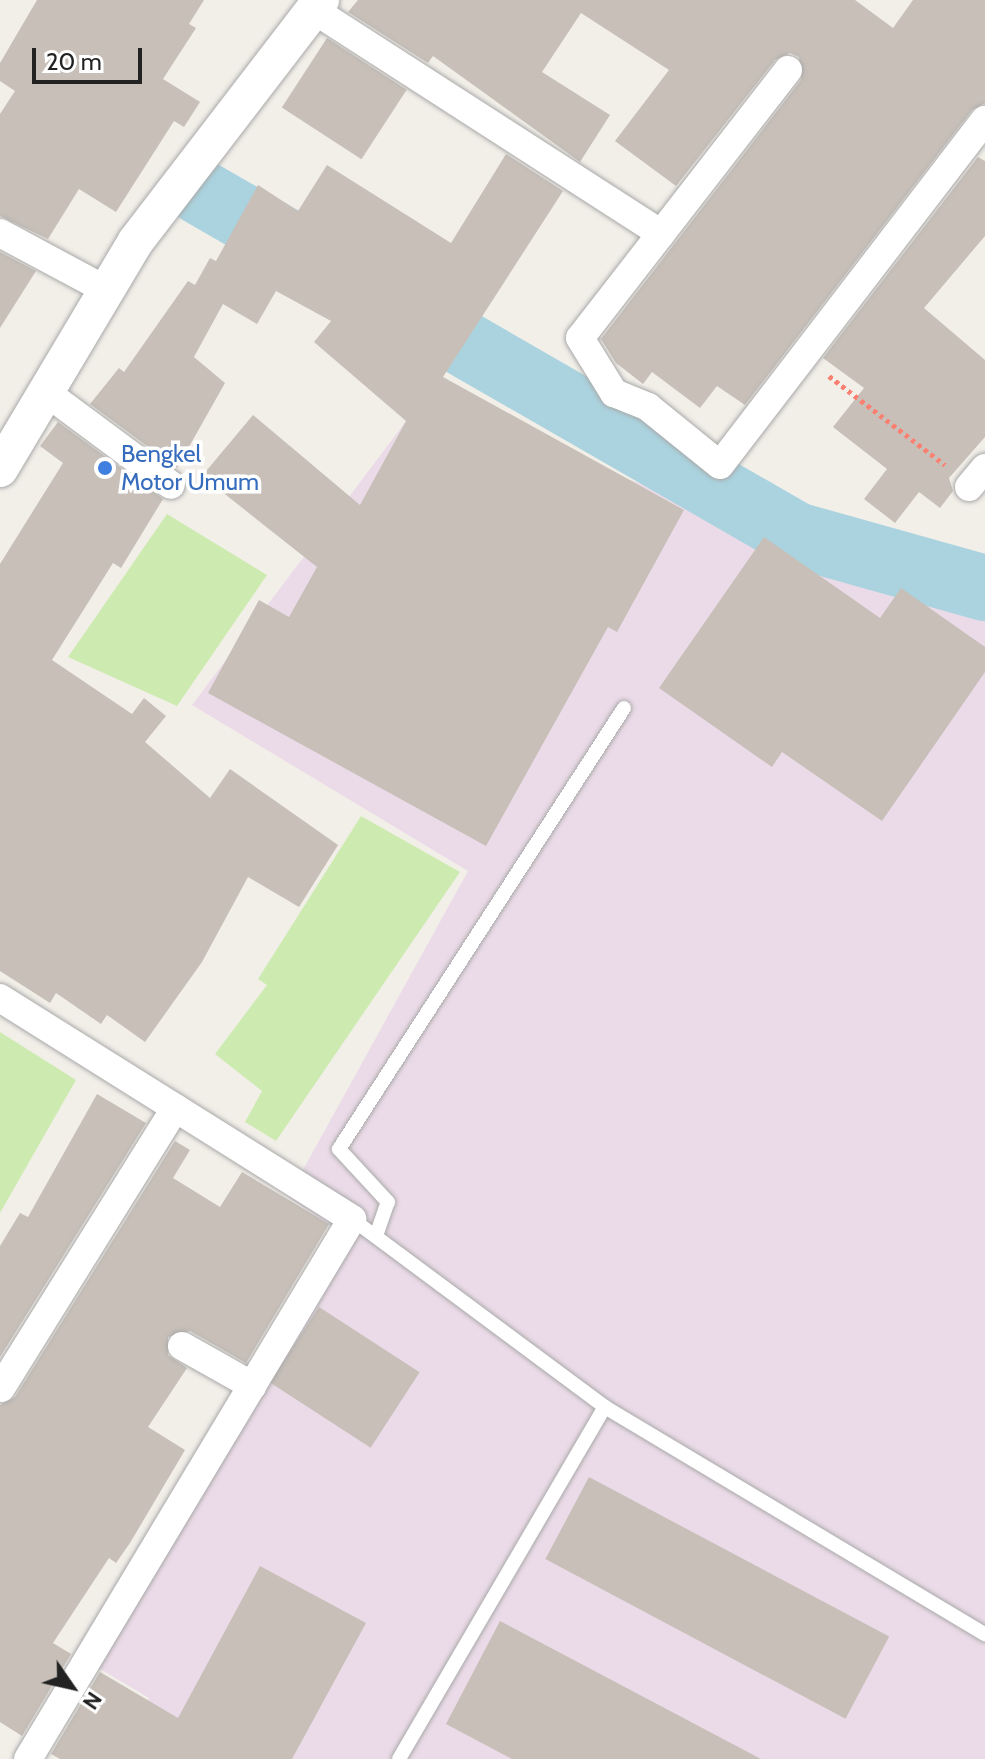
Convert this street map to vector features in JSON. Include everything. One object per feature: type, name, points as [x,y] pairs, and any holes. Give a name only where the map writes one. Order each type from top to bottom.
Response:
[{"type":"street","points":[[0,469],[136,241],[317,5],[661,234]]},
{"type":"street","points":[[788,70],[580,338],[614,393],[648,407],[720,465],[985,120]]},
{"type":"street","points":[[0,233],[108,291]]},
{"type":"street","points":[[47,393],[171,485]]},
{"type":"street","points":[[1,1000],[352,1219],[28,1759]]},
{"type":"street","points":[[1,1388],[175,1108]]},
{"type":"street","points":[[182,1346],[253,1386]]},
{"type":"lane","points":[[376,1236],[388,1202],[339,1149],[624,708]]},
{"type":"lane","points":[[352,1219],[605,1407],[985,1634]]},
{"type":"lane","points":[[399,1759],[605,1407]]},
{"type":"path","points":[[805,357],[977,478]]},
{"type":"shaded area","points":[[416,408],[985,599],[985,1759],[120,1759],[149,1698],[95,1666],[348,1237],[288,1197],[468,871],[192,705]]},
{"type":"green space","points":[[167,514],[267,575],[177,706],[68,657]]},
{"type":"green space","points":[[361,816],[460,872],[276,1141],[245,1122],[262,1091],[215,1054],[267,985],[258,979]]},
{"type":"green space","points":[[0,1032],[76,1080],[0,1213]]},
{"type":"building","points":[[37,0],[204,0],[189,24],[196,28],[163,79],[200,102],[184,127],[174,121],[116,212],[79,189],[48,239],[0,216],[0,114],[15,91],[0,81],[0,63]]},
{"type":"building","points":[[358,0],[855,0],[893,28],[913,0],[985,0],[985,103],[972,110],[745,405],[717,386],[700,408],[652,372],[643,384],[616,363],[601,339],[801,80],[799,57],[790,53],[775,60],[676,186],[615,141],[669,70],[581,13],[542,72],[610,115],[580,162],[433,56],[428,63],[348,12]]},
{"type":"building","points":[[327,38],[407,90],[361,159],[282,108]]},
{"type":"building","points":[[506,154],[563,191],[443,377],[684,510],[617,632],[608,627],[486,846],[208,693],[259,600],[289,617],[317,567],[202,476],[253,415],[360,505],[406,421],[314,342],[331,321],[276,291],[257,324],[223,304],[194,357],[225,383],[177,468],[90,404],[119,368],[124,372],[188,281],[195,285],[210,258],[216,261],[258,185],[298,211],[327,165],[451,243]]},
{"type":"building","points":[[978,157],[985,161],[985,236],[924,308],[985,360],[985,437],[949,478],[953,491],[940,508],[919,492],[895,523],[864,499],[887,469],[833,427],[864,388],[823,358]]},
{"type":"building","points":[[0,252],[36,271],[0,328]]},
{"type":"building","points":[[58,422],[163,499],[121,568],[113,563],[52,660],[132,714],[144,698],[166,716],[145,742],[210,798],[230,769],[338,845],[299,907],[248,877],[202,962],[145,1042],[107,1015],[101,1024],[56,993],[50,1003],[0,971],[0,564],[63,463],[40,446]]},
{"type":"building","points":[[764,537],[880,618],[901,588],[985,647],[985,672],[882,821],[782,752],[772,767],[659,688]]},
{"type":"building","points":[[97,1094],[146,1123],[0,1357],[0,1246],[20,1213],[28,1217]]},
{"type":"building","points":[[175,1141],[190,1150],[173,1178],[220,1207],[242,1172],[329,1224],[246,1363],[190,1331],[168,1337],[168,1355],[187,1368],[148,1427],[185,1450],[130,1543],[116,1563],[109,1558],[53,1643],[71,1654],[22,1736],[0,1722],[0,1405],[15,1397]]},
{"type":"building","points":[[319,1307],[420,1372],[371,1448],[270,1382]]},
{"type":"building","points":[[589,1477],[889,1637],[846,1719],[545,1559]]},
{"type":"building","points":[[260,1566],[366,1623],[292,1759],[60,1759],[51,1754],[100,1672],[178,1718]]},
{"type":"building","points":[[500,1621],[761,1759],[512,1759],[446,1724]]},
{"type":"waterway","points":[[200,192],[796,535],[985,588]]},
{"type":"place","name":"Bengkel Motor Umum","points":[[105,468]]}]
